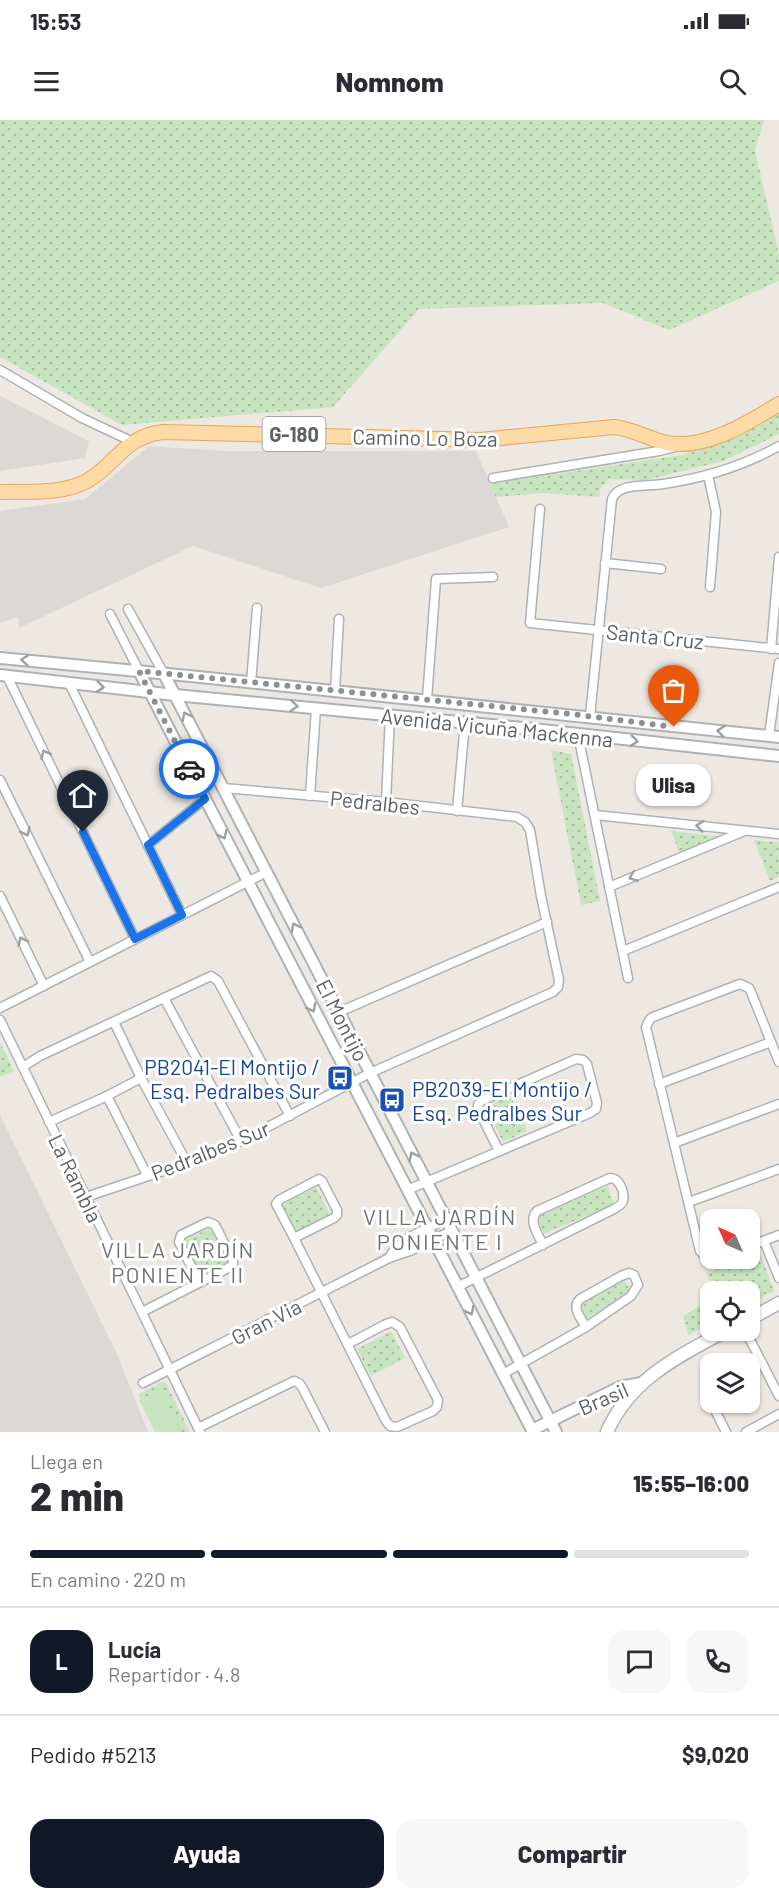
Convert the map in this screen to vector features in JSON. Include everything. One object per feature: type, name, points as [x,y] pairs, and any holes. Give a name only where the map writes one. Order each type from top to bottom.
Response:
[{"type":"main road","name":"Camino Lo Boza","points":[[0,492],[51,490],[80,484],[99,472],[134,442],[146,435],[163,432],[480,440],[614,427],[630,429],[664,442],[684,444],[721,434],[779,404]]},
{"type":"main road","points":[[760,1314],[779,1304]]},
{"type":"main road","name":"Brasil","points":[[607,1432],[624,1402],[641,1383],[673,1360],[708,1341]]},
{"type":"street","points":[[0,370],[82,418],[134,442]]},
{"type":"street","name":"Camino Lo Boza","points":[[492,478],[658,451],[684,444]]},
{"type":"street","points":[[590,716],[612,500],[615,492],[622,488],[660,485],[708,475],[750,460],[779,446]]},
{"type":"street","points":[[708,475],[716,512],[710,587]]},
{"type":"street","name":"Santa Cruz","points":[[540,509],[530,623],[775,649]]},
{"type":"street","points":[[775,649],[779,557]]},
{"type":"street","points":[[605,563],[661,569]]},
{"type":"street","points":[[425,718],[436,579],[493,577]]},
{"type":"street","points":[[251,683],[257,608]]},
{"type":"street","name":"El Montijo","points":[[128,609],[175,694],[553,1427]]},
{"type":"street","name":"El Montijo","points":[[110,614],[532,1431]]},
{"type":"street","points":[[334,691],[339,619]]},
{"type":"street","name":"Avenida Vicuña Mackenna","points":[[0,658],[534,710],[774,737]]},
{"type":"street","points":[[774,737],[779,663]]},
{"type":"street","points":[[3,675],[135,939]]},
{"type":"street","name":"Avenida Vicuña Mackenna","points":[[3,675],[779,756]]},
{"type":"street","points":[[69,683],[182,915]]},
{"type":"street","points":[[310,796],[316,708]]},
{"type":"street","points":[[533,729],[534,710]]},
{"type":"street","points":[[386,802],[390,715]]},
{"type":"street","points":[[457,811],[465,722]]},
{"type":"street","points":[[672,744],[674,727]]},
{"type":"street","points":[[578,735],[628,978]]},
{"type":"street","points":[[0,780],[90,962]]},
{"type":"street","name":"Pedralbes","points":[[223,788],[386,802],[517,817],[525,822],[530,830],[547,922]]},
{"type":"street","points":[[148,845],[205,799]]},
{"type":"street","points":[[595,815],[779,834]]},
{"type":"street","points":[[609,886],[745,831]]},
{"type":"street","points":[[0,1008],[267,872]]},
{"type":"street","points":[[623,951],[779,887]]},
{"type":"street","points":[[0,896],[44,986]]},
{"type":"street","points":[[339,1012],[547,922]]},
{"type":"street","name":"Pedralbes Sur","points":[[86,1197],[187,1163],[241,1141],[370,1073],[553,992],[558,987],[559,980],[547,922]]},
{"type":"street","points":[[22,1067],[40,1056],[208,977],[214,977],[219,981],[290,1116]]},
{"type":"street","points":[[700,1251],[646,1030],[647,1023],[653,1017],[736,985],[745,986],[751,992],[779,1062]]},
{"type":"street","points":[[164,998],[241,1141]]},
{"type":"street","name":"La Rambla","points":[[0,1020],[199,1430]]},
{"type":"street","points":[[114,1022],[187,1163]]},
{"type":"street","points":[[659,1084],[771,1042]]},
{"type":"street","points":[[407,1190],[590,1113],[596,1109],[597,1103],[587,1064],[583,1060],[576,1059],[481,1101],[478,1111],[499,1151]]},
{"type":"street","points":[[50,1122],[141,1078]]},
{"type":"street","points":[[107,1096],[147,1175]]},
{"type":"street","points":[[674,1143],[779,1104]]},
{"type":"street","points":[[689,1202],[779,1168]]},
{"type":"street","points":[[457,1287],[543,1245],[612,1210],[622,1203],[623,1198],[618,1181],[610,1178],[537,1211],[533,1215],[533,1222],[543,1245]]},
{"type":"street","points":[[294,1238],[337,1215],[337,1210],[319,1179],[279,1200],[276,1204],[390,1426],[397,1426],[433,1411],[437,1407],[438,1400],[400,1327],[392,1322],[384,1324],[348,1344]]},
{"type":"street","name":"Gran Via","points":[[389,1258],[392,1251],[401,1243],[446,1220]]},
{"type":"street","points":[[142,1312],[230,1267],[233,1264],[212,1222],[181,1235],[179,1242],[199,1282]]},
{"type":"street","name":"Gran Via","points":[[143,1383],[389,1258],[405,1253],[451,1231]]},
{"type":"street","points":[[760,1242],[779,1235]]},
{"type":"street","points":[[764,1241],[779,1278]]},
{"type":"street","points":[[503,1374],[586,1327],[631,1296],[638,1285],[634,1275],[629,1273],[621,1276],[576,1303],[575,1308],[586,1327]]},
{"type":"street","points":[[751,1341],[779,1396]]},
{"type":"street","points":[[199,1430],[288,1383],[296,1382],[302,1387],[325,1432]]},
{"type":"street","name":"Brasil","points":[[532,1431],[553,1427],[620,1387],[641,1383]]},
{"type":"street","points":[[716,1413],[726,1432]]},
{"type":"street","points":[[746,1432],[779,1414]]},
{"type":"shaded area","points":[[0,396],[89,441],[85,458],[0,471]]},
{"type":"shaded area","points":[[149,446],[225,451],[476,451],[509,527],[321,588],[193,546],[19,628],[18,617],[0,623],[0,511],[85,499]]},
{"type":"shaded area","points":[[0,1115],[117,1354],[148,1432],[0,1432]]},
{"type":"green space","points":[[0,120],[764,120],[755,150],[779,255],[779,281],[669,330],[603,303],[419,309],[333,407],[122,425],[0,357]]},
{"type":"green space","points":[[779,411],[779,434],[723,461],[646,480],[609,479],[600,489],[599,497],[542,493],[496,497],[490,484],[682,455],[748,431]]},
{"type":"green space","points":[[551,750],[571,754],[600,901],[581,905]]},
{"type":"green space","points":[[671,831],[724,837],[679,852]]},
{"type":"green space","points":[[754,840],[779,842],[779,877],[770,881]]},
{"type":"green space","points":[[0,1042],[14,1071],[0,1077]]},
{"type":"green space","points":[[510,1095],[527,1131],[503,1142],[486,1107]]},
{"type":"green space","points":[[607,1186],[614,1204],[544,1234],[537,1217]]},
{"type":"green space","points":[[316,1187],[330,1214],[295,1232],[282,1205]]},
{"type":"green space","points":[[210,1228],[228,1262],[201,1276],[183,1241]]},
{"type":"green space","points":[[760,1253],[774,1291],[760,1298],[760,1281],[710,1281],[706,1273],[718,1269],[760,1269]]},
{"type":"green space","points":[[623,1278],[631,1291],[587,1319],[579,1306]]},
{"type":"green space","points":[[700,1306],[700,1329],[688,1335],[683,1316]]},
{"type":"green space","points":[[391,1331],[405,1358],[371,1376],[357,1349]]},
{"type":"green space","points":[[165,1381],[190,1432],[156,1432],[138,1394]]},
{"type":"green space","points":[[161,1390],[181,1432],[155,1432],[139,1400]]},
{"type":"way so far","points":[[189,769],[139,671],[571,714],[674,727]]},
{"type":"place","name":"Ulisa","points":[[674,727]]},
{"type":"place","name":"PB2041-El Montijo / Esq. Pedralbes Sur","points":[[340,1078]]},
{"type":"place","name":"PB2039-El Montijo / Esq. Pedralbes Sur","points":[[392,1100]]},
{"type":"district","name":"VILLA JARDÍN PONIENTE I","points":[[440,1228]]},
{"type":"district","name":"VILLA JARDÍN PONIENTE II","points":[[178,1262]]},
{"type":"route","points":[[83,832],[135,939],[182,915],[148,845],[205,799],[189,769]]}]
